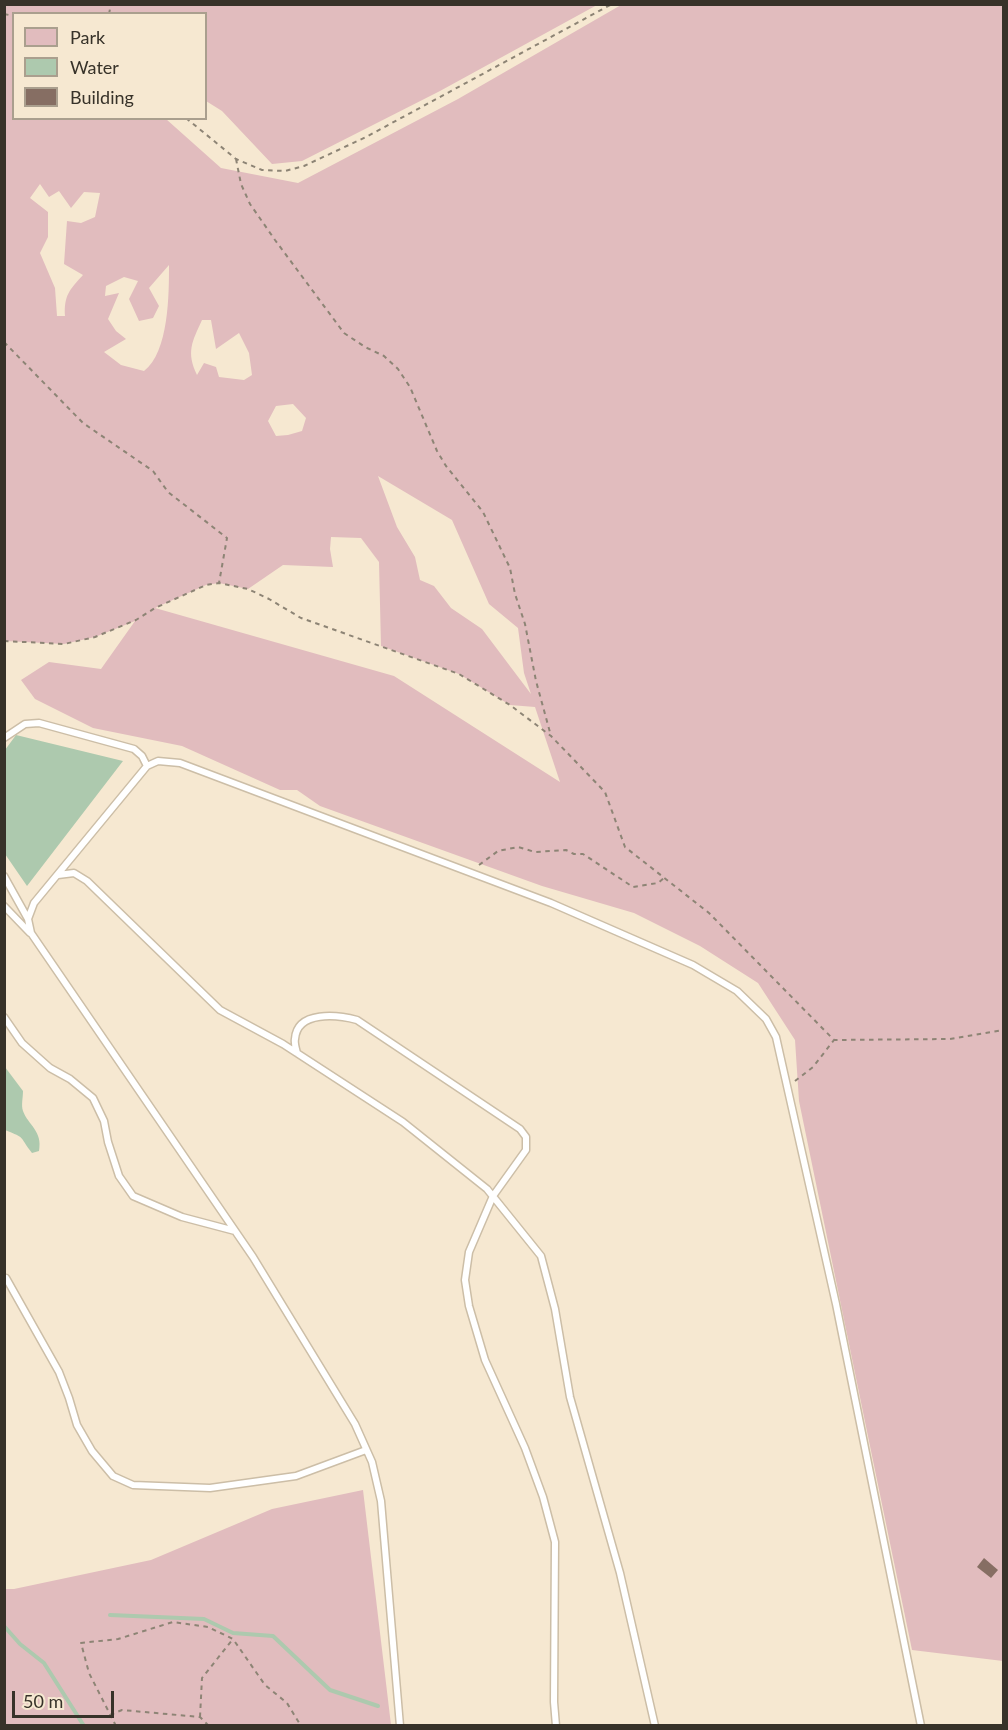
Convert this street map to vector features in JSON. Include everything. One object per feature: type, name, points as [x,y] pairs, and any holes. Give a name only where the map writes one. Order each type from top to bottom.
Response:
[{"type":"lane","points":[[4,738],[25,724],[39,723],[134,749],[142,756],[147,766]]},
{"type":"lane","points":[[28,919],[34,903],[147,766],[158,761],[180,763],[551,903],[693,965],[737,991],[766,1019],[776,1037],[836,1304],[921,1725]]},
{"type":"lane","points":[[58,875],[74,873],[87,881],[220,1010],[297,1053],[403,1122],[487,1189],[542,1256],[555,1309],[570,1397],[620,1573],[655,1725]]},
{"type":"lane","points":[[4,876],[28,919],[31,933]]},
{"type":"lane","points":[[4,906],[31,933],[235,1231],[355,1425],[372,1462],[381,1502],[400,1725]]},
{"type":"lane","points":[[4,912],[16,917]]},
{"type":"lane","points":[[297,1053],[294,1038],[300,1026],[311,1019],[339,1015],[357,1020],[520,1129],[526,1137],[526,1150],[493,1196],[469,1252],[465,1280],[469,1306],[485,1360],[525,1448],[543,1497],[555,1542],[554,1702],[556,1725]]},
{"type":"lane","points":[[4,1017],[29,1050],[93,1098],[104,1121],[119,1176],[133,1196],[182,1217],[235,1231]]},
{"type":"lane","points":[[6,1278],[59,1372],[77,1425],[92,1451],[113,1476],[133,1485],[210,1488],[296,1476],[366,1450]]},
{"type":"path","points":[[188,120],[236,159],[262,170],[285,171],[304,166],[366,137],[612,4]]},
{"type":"path","points":[[236,159],[241,184],[250,204],[275,240],[344,333],[384,356],[398,369],[410,387],[437,452],[483,512],[510,568],[514,594],[525,624],[536,681],[551,736]]},
{"type":"path","points":[[4,342],[83,423],[153,471],[168,492],[227,538],[219,583]]},
{"type":"path","points":[[4,641],[64,644],[95,637],[136,620],[154,608],[206,585],[219,583],[248,589],[301,618],[459,674],[510,705],[551,736],[605,792],[625,848],[709,913],[834,1040],[950,1039],[1004,1030]]},
{"type":"path","points":[[470,872],[498,851],[518,847],[534,852],[566,850],[574,854],[583,854],[633,887],[658,883],[664,878]]},
{"type":"path","points":[[788,1087],[813,1067],[834,1040]]},
{"type":"path","points":[[116,1725],[89,1673],[81,1643],[118,1639],[173,1622],[208,1627],[233,1639],[265,1685],[287,1703],[301,1725]]},
{"type":"path","points":[[200,1717],[202,1678],[233,1639]]},
{"type":"path","points":[[110,1715],[122,1710],[200,1717],[209,1725]]},
{"type":"green space","points":[[5,5],[597,5],[440,91],[302,161],[272,164],[222,111],[207,102],[207,12],[12,12],[12,120],[167,120],[221,168],[298,183],[458,99],[621,5],[1003,5],[1003,1661],[912,1650],[799,1101],[795,1040],[758,983],[700,946],[634,913],[542,886],[320,806],[297,790],[280,790],[182,746],[93,728],[35,699],[21,680],[49,662],[101,669],[135,621],[95,637],[64,644],[5,641]],"holes":[[[40,184],[49,197],[59,191],[71,208],[84,192],[100,193],[95,217],[81,223],[67,221],[64,264],[83,275],[68,294],[65,316],[57,316],[55,288],[40,253],[48,237],[48,212],[30,198]],[[169,265],[169,291],[163,337],[152,362],[144,371],[121,365],[104,352],[126,339],[116,331],[108,319],[119,293],[105,296],[106,286],[124,277],[138,281],[129,299],[139,321],[153,318],[159,306],[149,288]],[[202,320],[211,320],[216,349],[239,333],[249,353],[252,375],[244,380],[219,377],[216,367],[204,363],[197,375],[191,353],[195,335]],[[293,404],[306,418],[302,431],[276,436],[268,421],[276,406]],[[378,476],[452,520],[489,604],[518,628],[524,673],[531,694],[482,629],[451,608],[434,586],[420,580],[415,557],[397,527]],[[331,537],[361,538],[379,562],[381,646],[459,674],[510,705],[535,707],[560,782],[394,676],[155,608],[206,585],[219,583],[248,589],[283,565],[333,567]]]},
{"type":"green space","points":[[363,1490],[391,1725],[5,1725],[5,1589],[151,1560],[272,1509]]},
{"type":"water","points":[[16,735],[123,761],[27,886],[5,854],[5,750]]},
{"type":"water","points":[[5,1067],[23,1091],[23,1111],[39,1138],[39,1151],[32,1153],[22,1138],[5,1130]]},
{"type":"building","points":[[984,1558],[998,1570],[991,1578],[977,1567]]},
{"type":"waterway","points":[[110,1615],[204,1619],[233,1633],[273,1636],[330,1690],[378,1706]]},
{"type":"waterway","points":[[4,1626],[20,1644],[44,1663],[84,1726]]}]
